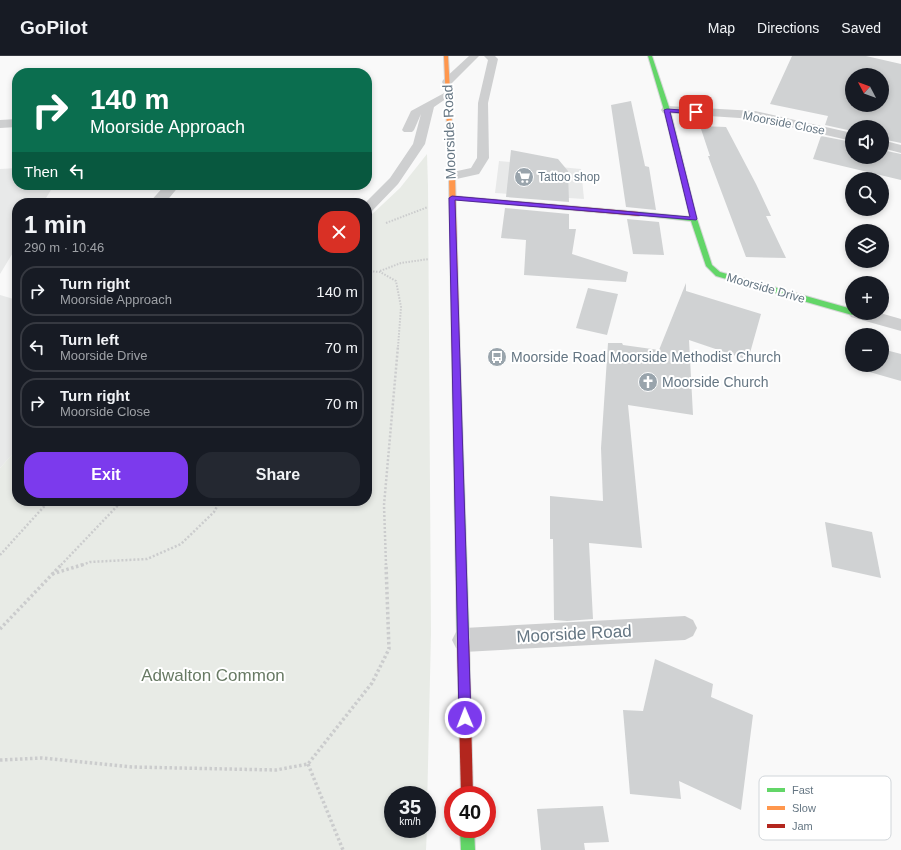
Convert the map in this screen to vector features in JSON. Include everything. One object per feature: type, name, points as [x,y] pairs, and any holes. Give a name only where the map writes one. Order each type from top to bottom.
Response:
[{"type":"street","name":"Moorside Road","points":[[446,56],[452,176],[467,786]]},
{"type":"street","name":"Moorside Drive","points":[[650,56],[667,110],[694,219],[709,266],[718,274],[845,310]]},
{"type":"street","name":"Moorside Close","points":[[667,110],[755,115],[845,136]]},
{"type":"street","points":[[0,124],[12,123]]},
{"type":"street","points":[[889,146],[901,149]]},
{"type":"street","points":[[161,198],[169,190]]},
{"type":"street","points":[[452,198],[694,219]]},
{"type":"street","points":[[883,320],[901,325]]},
{"type":"street","points":[[467,838],[468,850]]},
{"type":"lane","points":[[447,82],[474,56]]},
{"type":"lane","points":[[452,176],[475,171],[483,158],[483,103],[493,59],[489,56]]},
{"type":"lane","points":[[408,130],[415,113],[448,94]]},
{"type":"lane","points":[[372,203],[394,182],[419,144],[429,105]]},
{"type":"lane","name":"Moorside Road","points":[[464,640],[685,628]]},
{"type":"path","points":[[381,224],[452,198]]},
{"type":"path","points":[[380,272],[401,263],[453,256]]},
{"type":"path","points":[[0,760],[42,758],[132,767],[276,770],[308,764],[372,684],[388,649],[384,505],[402,307],[396,281],[380,272],[372,271]]},
{"type":"path","points":[[0,554],[44,506]]},
{"type":"path","points":[[0,629],[117,506]]},
{"type":"path","points":[[52,574],[90,562],[147,559],[181,544],[214,512],[217,506]]},
{"type":"path","points":[[308,764],[343,850]]},
{"type":"shaded area","points":[[499,161],[581,169],[584,199],[495,193]]},
{"type":"shaded area","points":[[12,168],[12,190],[51,190],[46,198],[12,198],[12,254],[0,274],[0,169]]},
{"type":"shaded area","points":[[0,295],[12,299],[12,455],[0,468]]},
{"type":"green space","name":"Adwalton Common","points":[[427,154],[431,634],[428,786],[384,786],[384,838],[427,838],[426,850],[0,850],[0,468],[12,455],[12,506],[372,506],[372,214],[400,188]]},
{"type":"building","points":[[792,56],[866,56],[901,64],[901,143],[889,140],[889,120],[845,120],[845,129],[825,125],[828,116],[770,104]]},
{"type":"building","points":[[631,101],[645,166],[649,167],[656,210],[626,207],[611,105]]},
{"type":"building","points":[[700,126],[726,127],[771,216],[766,216],[786,258],[746,257],[708,156],[710,156]]},
{"type":"building","points":[[821,136],[845,141],[845,164],[889,164],[889,151],[901,154],[901,180],[889,177],[889,172],[867,172],[813,159]]},
{"type":"building","points":[[511,150],[558,159],[568,171],[569,202],[506,197]]},
{"type":"building","points":[[505,208],[569,214],[569,229],[576,229],[572,254],[628,272],[626,282],[524,275],[526,240],[501,238]]},
{"type":"building","points":[[627,219],[659,222],[664,255],[633,254]]},
{"type":"building","points":[[686,283],[686,291],[761,314],[748,360],[689,340],[693,415],[628,405],[642,548],[589,543],[593,619],[567,621],[554,620],[553,539],[550,539],[550,496],[603,501],[601,448],[608,343],[622,343],[623,345],[659,350]]},
{"type":"building","points":[[588,288],[618,294],[607,335],[576,328]]},
{"type":"building","points":[[889,351],[901,354],[901,381],[870,372],[889,372]]},
{"type":"building","points":[[825,522],[872,532],[881,578],[832,567]]},
{"type":"building","points":[[655,659],[713,684],[711,697],[753,715],[741,810],[679,781],[681,799],[630,794],[623,710],[643,711]]},
{"type":"building","points":[[603,806],[609,842],[584,843],[585,850],[541,850],[537,809]]},
{"type":"traffic: fast","points":[[650,56],[667,110],[694,219],[709,266],[718,274],[845,310]]},
{"type":"traffic: fast","points":[[639,214],[694,219]]},
{"type":"traffic: fast","points":[[456,357],[463,638]]},
{"type":"traffic: fast","points":[[467,838],[468,850]]},
{"type":"traffic: slow","points":[[446,56],[452,176],[456,357]]},
{"type":"traffic: jam","points":[[452,198],[639,214]]},
{"type":"traffic: jam","points":[[463,638],[467,786]]},
{"type":"place","name":"Tattoo shop","points":[[524,177]]},
{"type":"place","name":"Moorside Road Moorside Methodist Church","points":[[497,357]]},
{"type":"place","name":"Moorside Church","points":[[648,382]]},
{"type":"route","points":[[465,718],[452,198],[694,219],[667,110],[696,112]]}]
